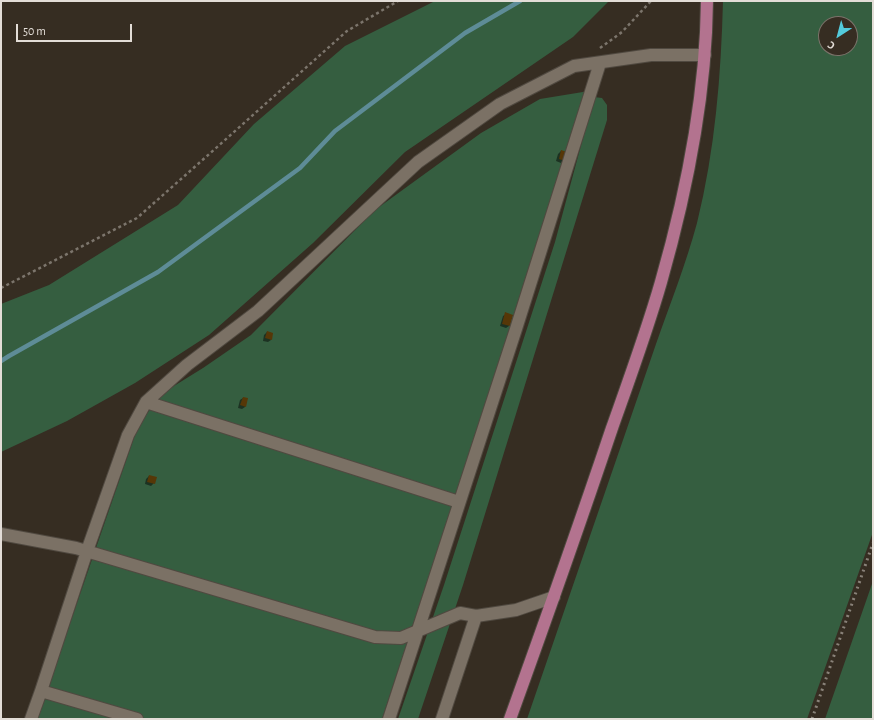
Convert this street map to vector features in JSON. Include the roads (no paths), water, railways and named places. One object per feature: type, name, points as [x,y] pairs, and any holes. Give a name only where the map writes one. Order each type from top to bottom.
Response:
[{"type":"main road","points":[[510,719],[644,337],[674,234],[686,181],[700,98],[705,55],[707,1]]},
{"type":"lane","points":[[31,719],[86,551],[128,435],[146,402],[187,365],[258,311],[418,162],[500,104],[574,66],[651,55],[705,55]]},
{"type":"lane","points":[[389,719],[516,329],[600,63]]},
{"type":"lane","points":[[146,402],[459,502]]},
{"type":"lane","points":[[1,534],[76,548],[376,637],[401,638],[460,613],[476,616],[516,610],[554,597]]},
{"type":"lane","points":[[442,719],[476,616]]},
{"type":"lane","points":[[41,691],[138,719]]},
{"type":"waterway","points":[[1,361],[158,272],[300,168],[335,131],[465,33],[520,1]]},
{"type":"railway","points":[[812,719],[873,543]]}]
